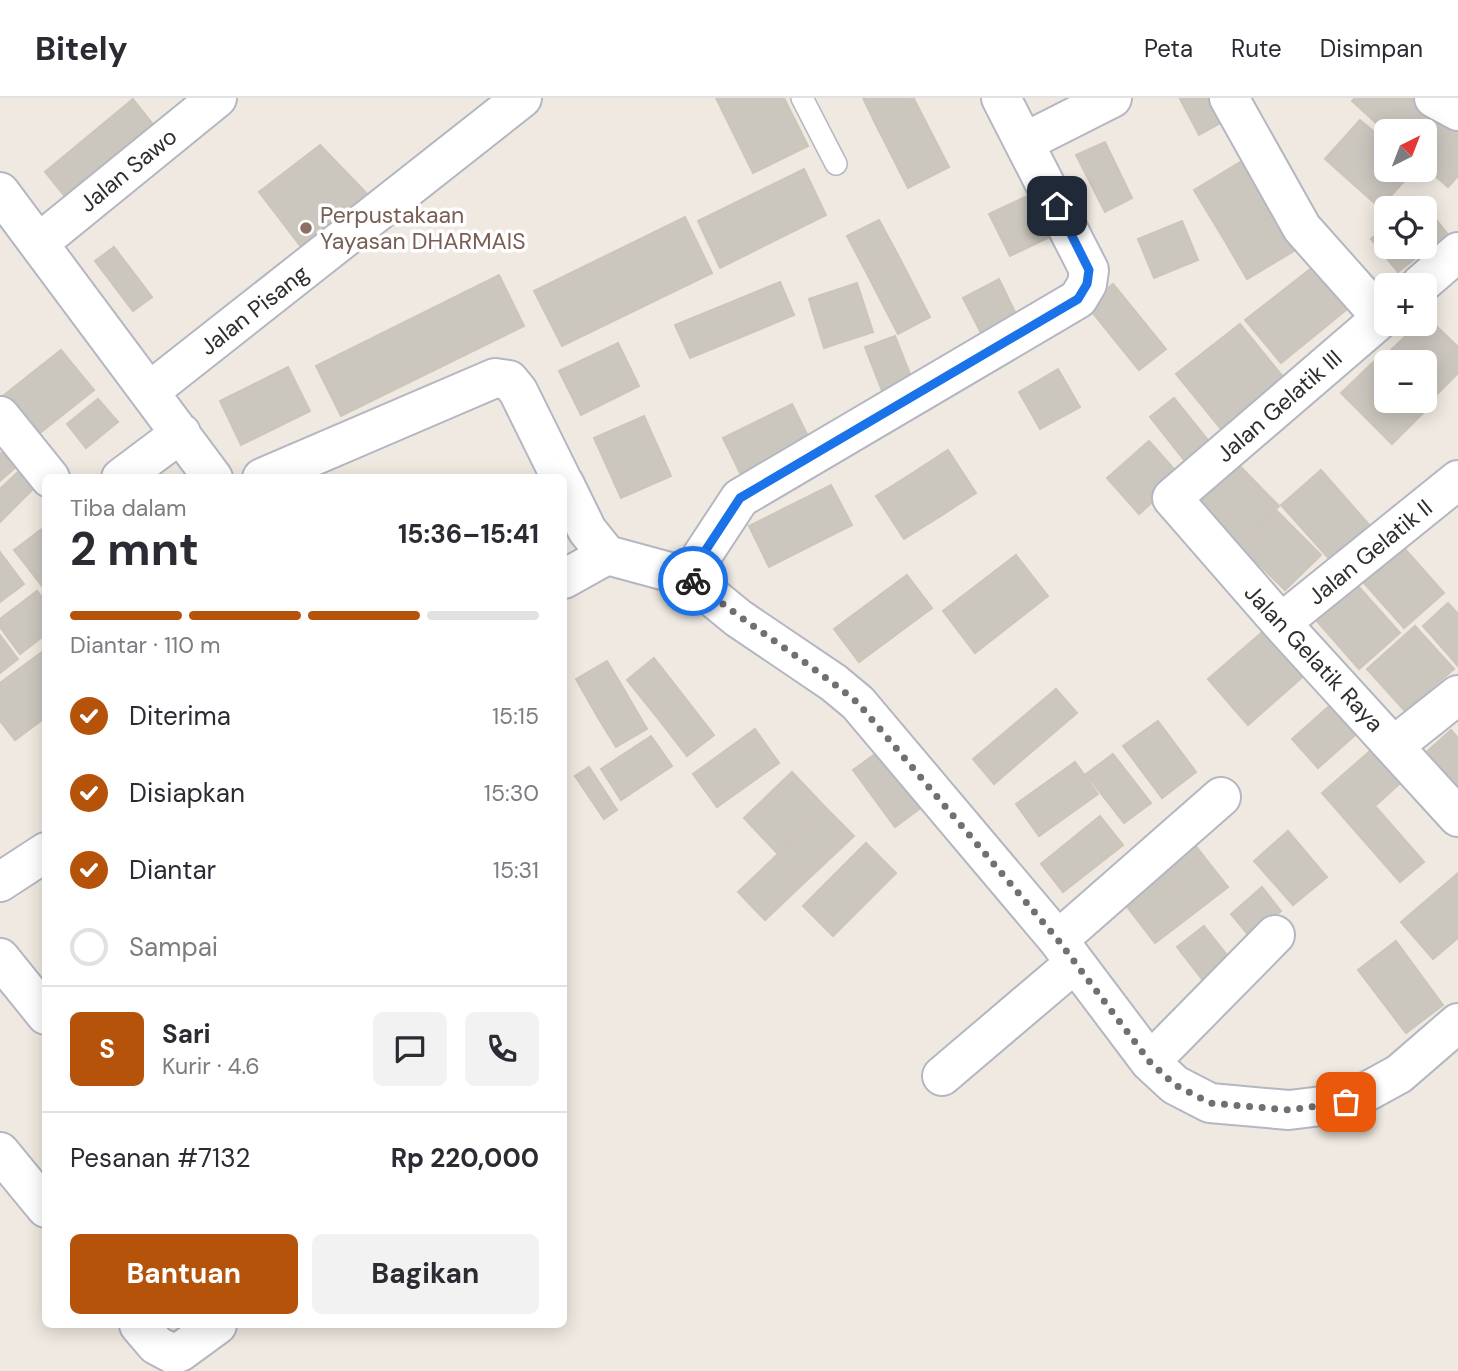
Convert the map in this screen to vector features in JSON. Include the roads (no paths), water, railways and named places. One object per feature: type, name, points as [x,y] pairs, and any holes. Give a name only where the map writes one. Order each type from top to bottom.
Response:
[{"type":"street","name":"Jalan Sawo","points":[[40,242],[217,98]]},
{"type":"street","name":"Jalan Pisang","points":[[123,474],[163,410],[522,98]]},
{"type":"street","points":[[688,577],[740,498],[1078,299],[1087,284],[1089,270],[1001,98]]},
{"type":"street","points":[[1025,142],[1112,98]]},
{"type":"street","points":[[1228,98],[1302,228],[1374,305]]},
{"type":"street","points":[[1434,98],[1458,111]]},
{"type":"street","points":[[4,204],[40,242],[210,474]]},
{"type":"street","points":[[1434,273],[1458,252]]},
{"type":"street","name":"Jalan Gelatik III","points":[[1172,498],[1374,325]]},
{"type":"street","points":[[271,474],[495,378],[509,380],[518,391],[559,474]]},
{"type":"street","points":[[0,416],[47,474]]},
{"type":"street","name":"Jalan Gelatik II","points":[[1282,624],[1458,480]]},
{"type":"street","points":[[567,489],[587,530],[607,555],[688,577],[738,618],[834,683],[858,703],[1066,951],[1150,1062],[1175,1085],[1210,1103],[1289,1110],[1346,1102],[1399,1074],[1458,1023]]},
{"type":"street","name":"Jalan Gelatik Raya","points":[[1172,498],[1282,624],[1458,817]]},
{"type":"street","points":[[567,577],[607,555]]},
{"type":"street","points":[[1395,745],[1458,695]]},
{"type":"street","points":[[942,1076],[1221,797]]},
{"type":"street","points":[[0,881],[42,855]]},
{"type":"street","points":[[1150,1062],[1275,935]]},
{"type":"street","points":[[0,958],[42,1009]]},
{"type":"street","points":[[0,1152],[42,1203]]},
{"type":"street","points":[[148,1335],[173,1354],[180,1352],[212,1328]]},
{"type":"lane","points":[[802,98],[836,164]]},
{"type":"place","name":"Perpustakaan Yayasan DHARMAIS","points":[[306,228]]}]
